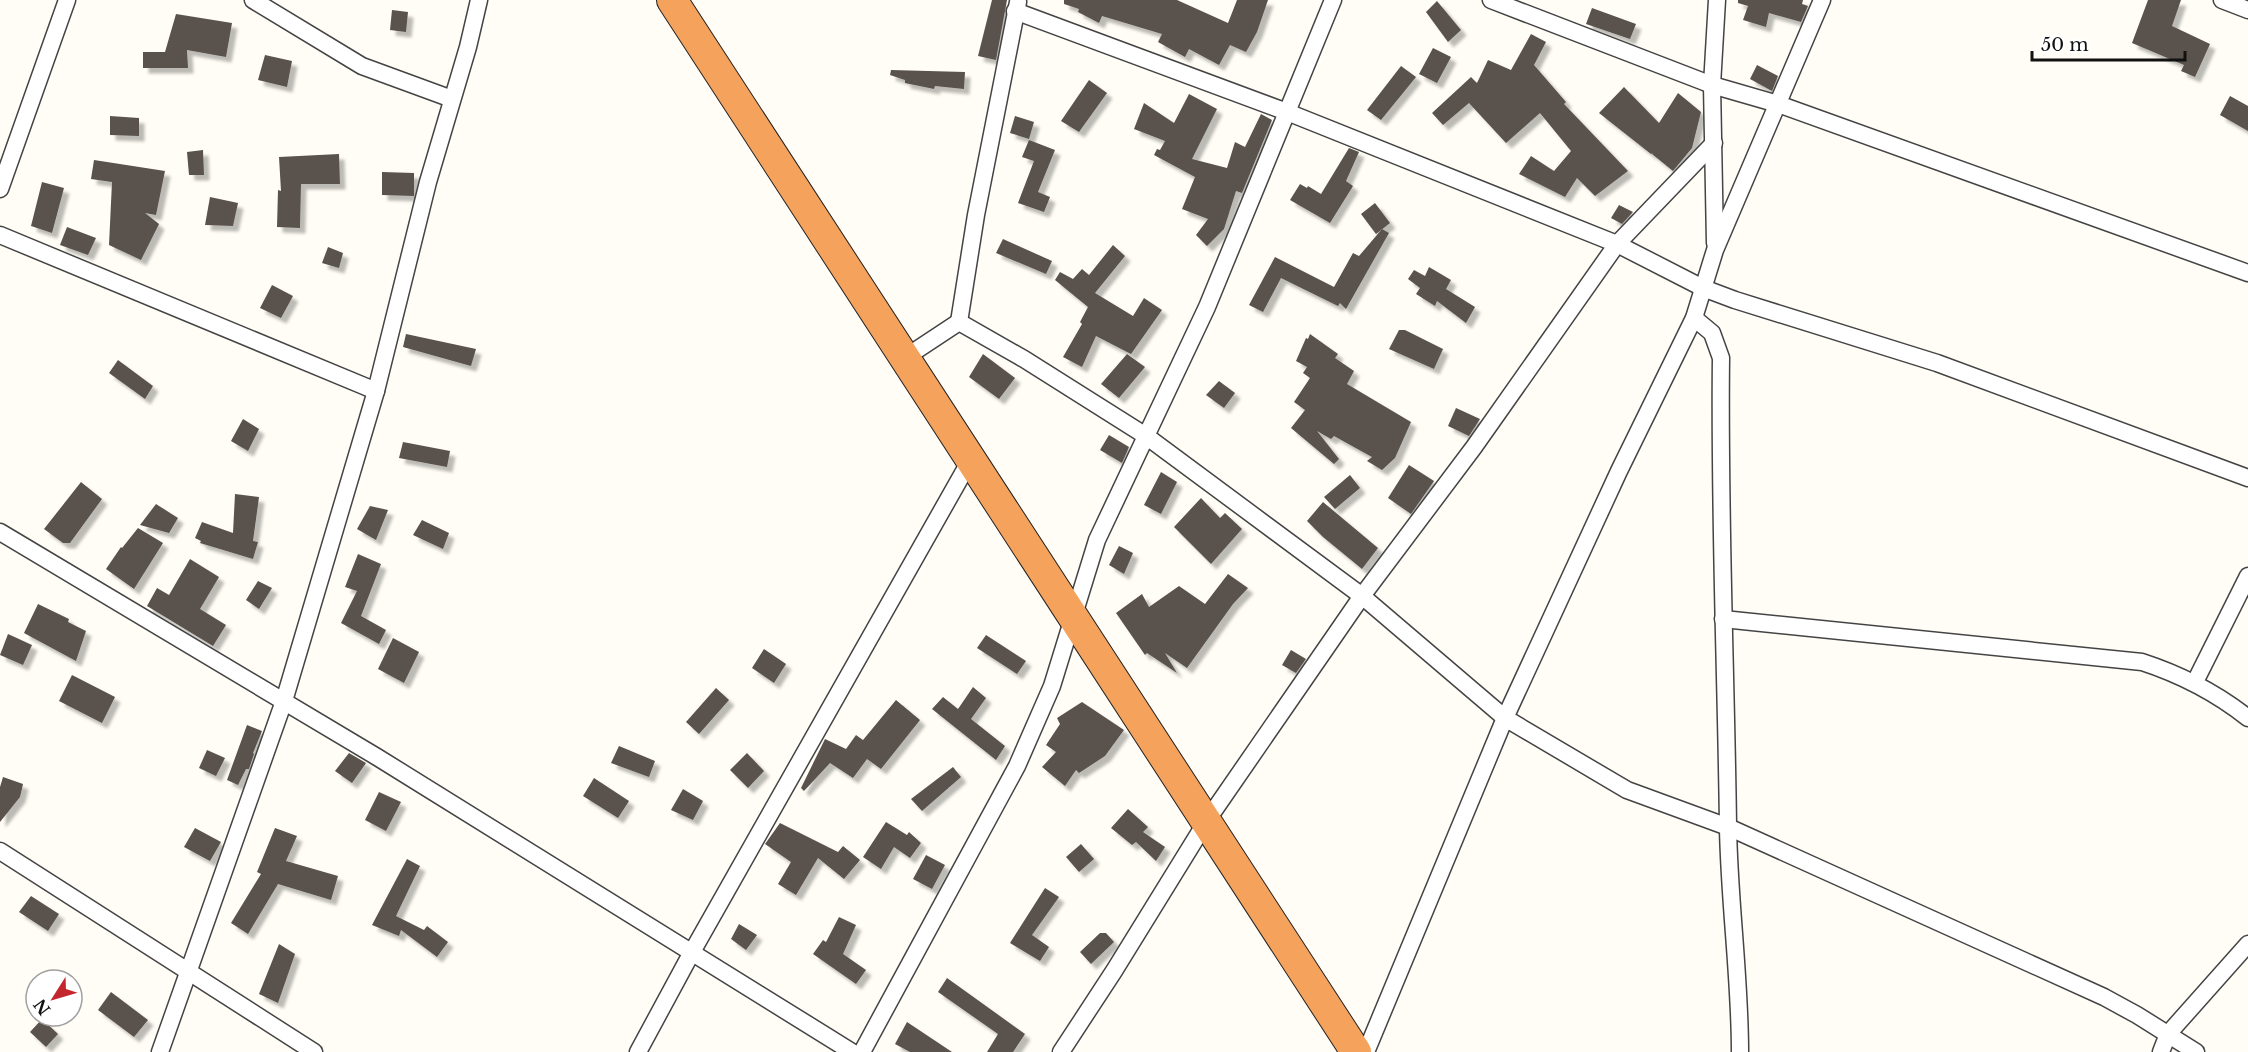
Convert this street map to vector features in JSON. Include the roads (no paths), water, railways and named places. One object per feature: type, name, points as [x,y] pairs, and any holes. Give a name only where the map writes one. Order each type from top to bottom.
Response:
[{"type":"highway","points":[[672,0],[1356,1052]]},
{"type":"street","points":[[0,189],[67,0]]},
{"type":"street","points":[[254,0],[362,66],[452,99]]},
{"type":"street","points":[[160,1052],[284,701],[376,391],[428,182],[468,47],[479,0]]},
{"type":"street","points":[[862,1052],[1017,766],[1052,686],[1097,540],[1207,307],[1333,0]]},
{"type":"street","points":[[1491,0],[1712,85],[1778,104],[2248,273]]},
{"type":"street","points":[[1715,250],[1712,85],[1717,0]]},
{"type":"street","points":[[1366,1052],[1504,718],[1619,471],[1694,318],[1715,250],[1822,0]]},
{"type":"street","points":[[2223,0],[2248,10]]},
{"type":"street","points":[[903,358],[959,322],[976,214],[1017,5],[1617,244],[1703,288],[1937,363],[2248,478]]},
{"type":"street","points":[[1061,1052],[1206,822],[1362,596],[1474,447],[1617,244],[1714,143]]},
{"type":"street","points":[[0,235],[376,391]]},
{"type":"street","points":[[1694,318],[1712,333],[1721,358],[1723,619],[1729,779],[1728,827],[1740,1052]]},
{"type":"street","points":[[959,322],[1024,359],[1146,436],[1362,596],[1504,718],[1627,790],[1728,827],[2104,997],[2196,1052]]},
{"type":"street","points":[[638,1052],[692,952],[971,459]]},
{"type":"street","points":[[0,532],[284,701],[852,1052]]},
{"type":"street","points":[[2195,682],[2248,576]]},
{"type":"street","points":[[1723,619],[2142,662],[2195,682],[2248,718]]},
{"type":"street","points":[[0,851],[314,1052]]},
{"type":"street","points":[[2161,1052],[2168,1035],[2248,944]]}]
